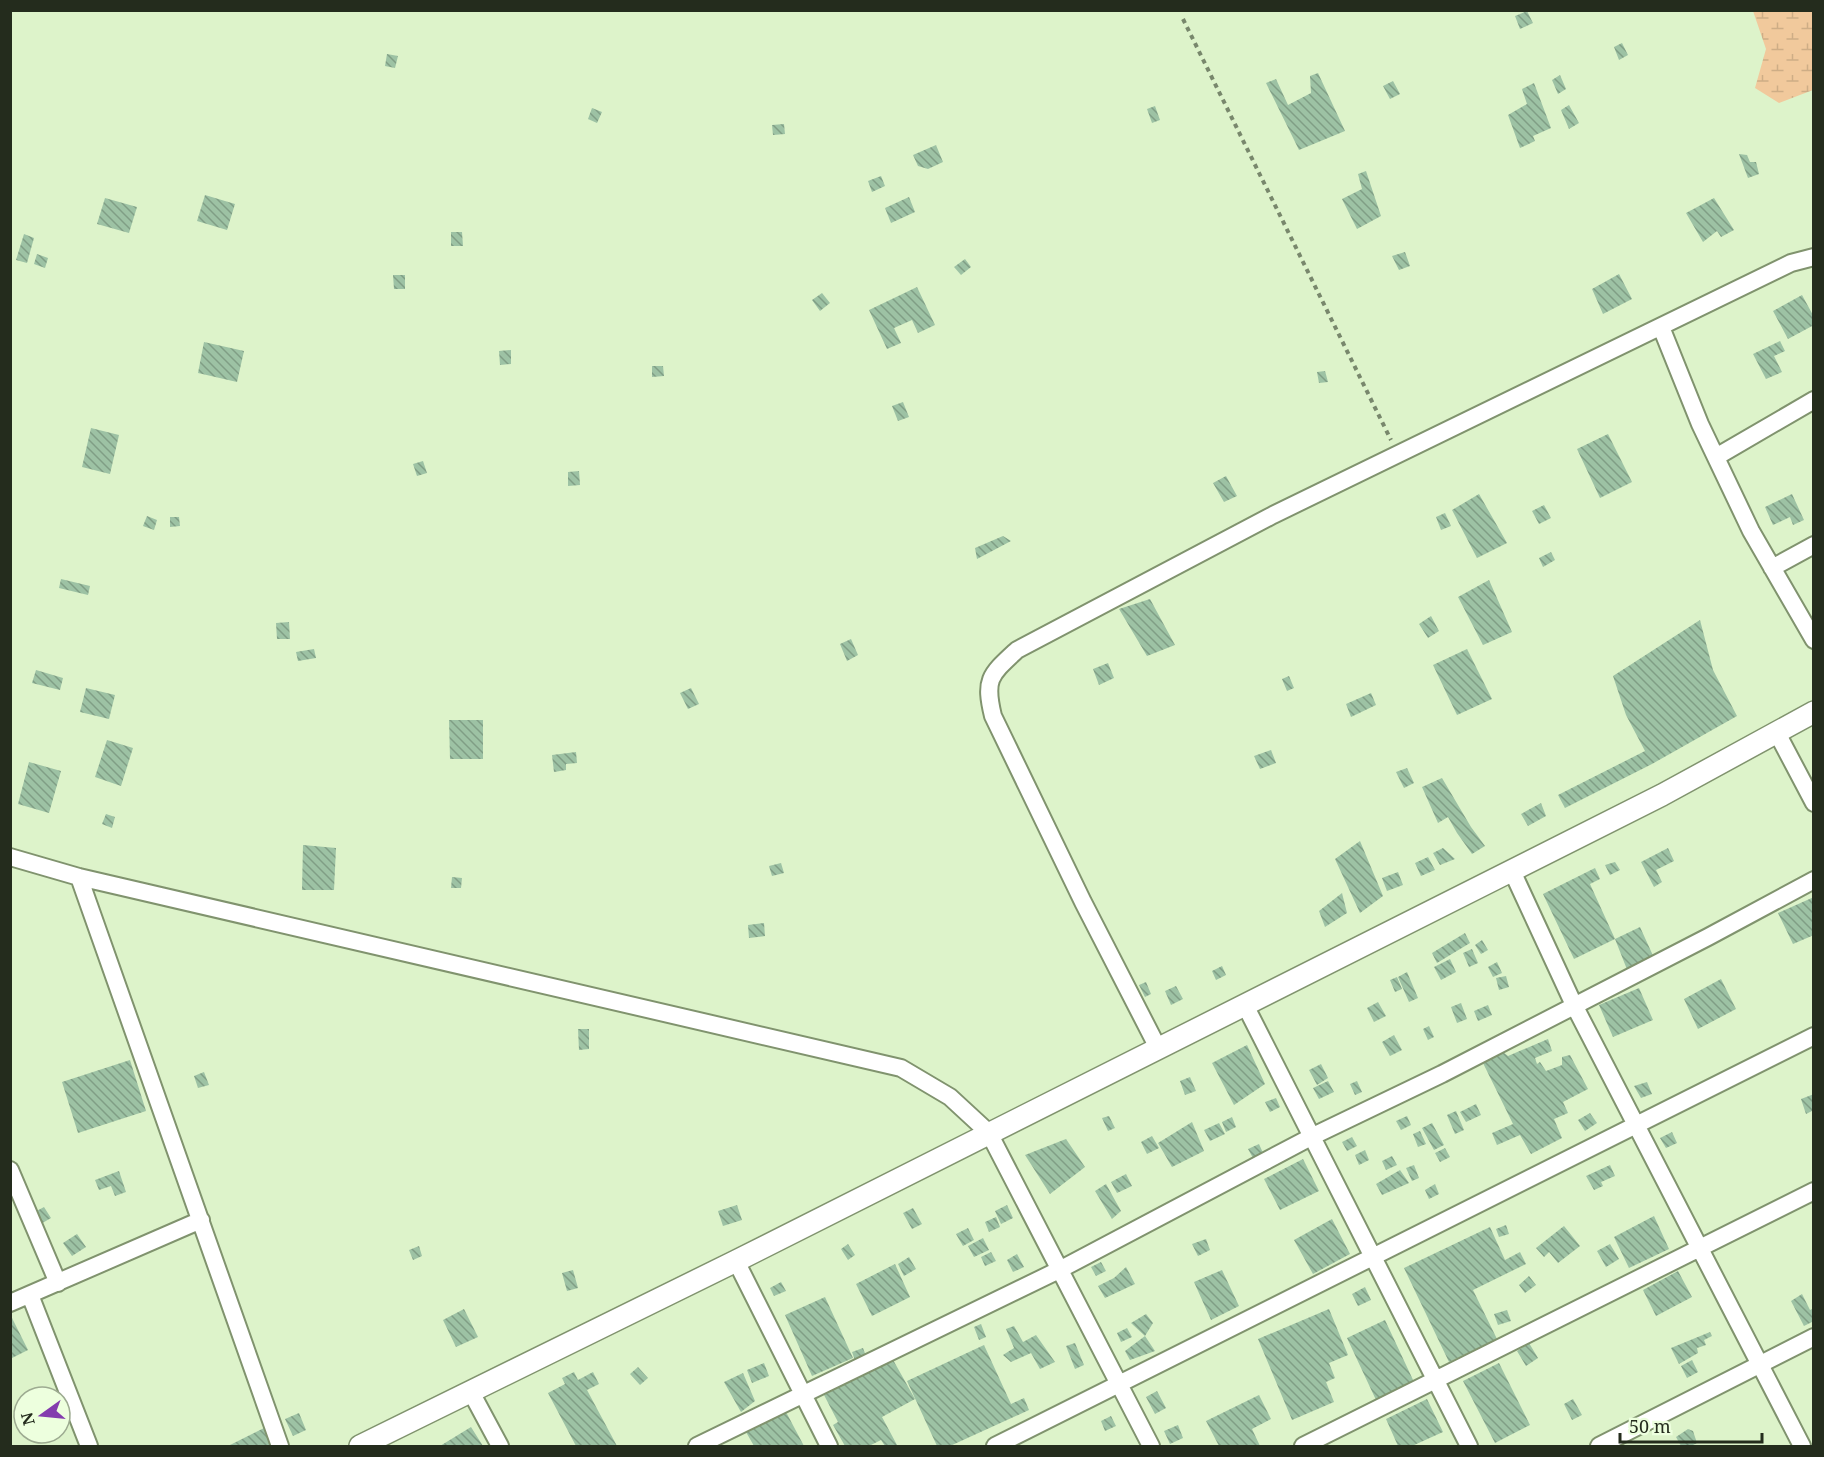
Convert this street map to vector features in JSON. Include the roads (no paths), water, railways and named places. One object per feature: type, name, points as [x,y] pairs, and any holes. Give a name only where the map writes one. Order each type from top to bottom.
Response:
[{"type":"street","points":[[1158,1048],[1083,902],[993,716],[988,695],[990,682],[996,669],[1017,650],[1273,515],[1791,263],[1814,257]]},
{"type":"street","points":[[1661,327],[1716,458],[1751,531],[1814,640]]},
{"type":"street","points":[[1716,458],[1814,400]]},
{"type":"street","points":[[1772,568],[1814,545]]},
{"type":"street","points":[[360,1446],[736,1261],[1512,872],[1662,795],[1814,712]]},
{"type":"street","points":[[1776,731],[1814,803]]},
{"type":"street","points":[[10,857],[79,877],[902,1068],[950,1097],[989,1133],[1061,1269],[1150,1446]]},
{"type":"street","points":[[1512,872],[1574,1005],[1802,1446]]},
{"type":"street","points":[[79,877],[280,1446]]},
{"type":"street","points":[[697,1446],[1061,1269],[1311,1137],[1442,1074],[1814,880]]},
{"type":"street","points":[[1245,1005],[1470,1446]]},
{"type":"street","points":[[994,1446],[1814,1036]]},
{"type":"street","points":[[10,1170],[58,1282]]},
{"type":"street","points":[[1303,1446],[1814,1191]]},
{"type":"street","points":[[10,1303],[201,1220]]},
{"type":"street","points":[[736,1261],[828,1446]]},
{"type":"street","points":[[30,1295],[89,1446]]},
{"type":"street","points":[[1599,1446],[1814,1337]]},
{"type":"street","points":[[471,1392],[500,1446]]}]
